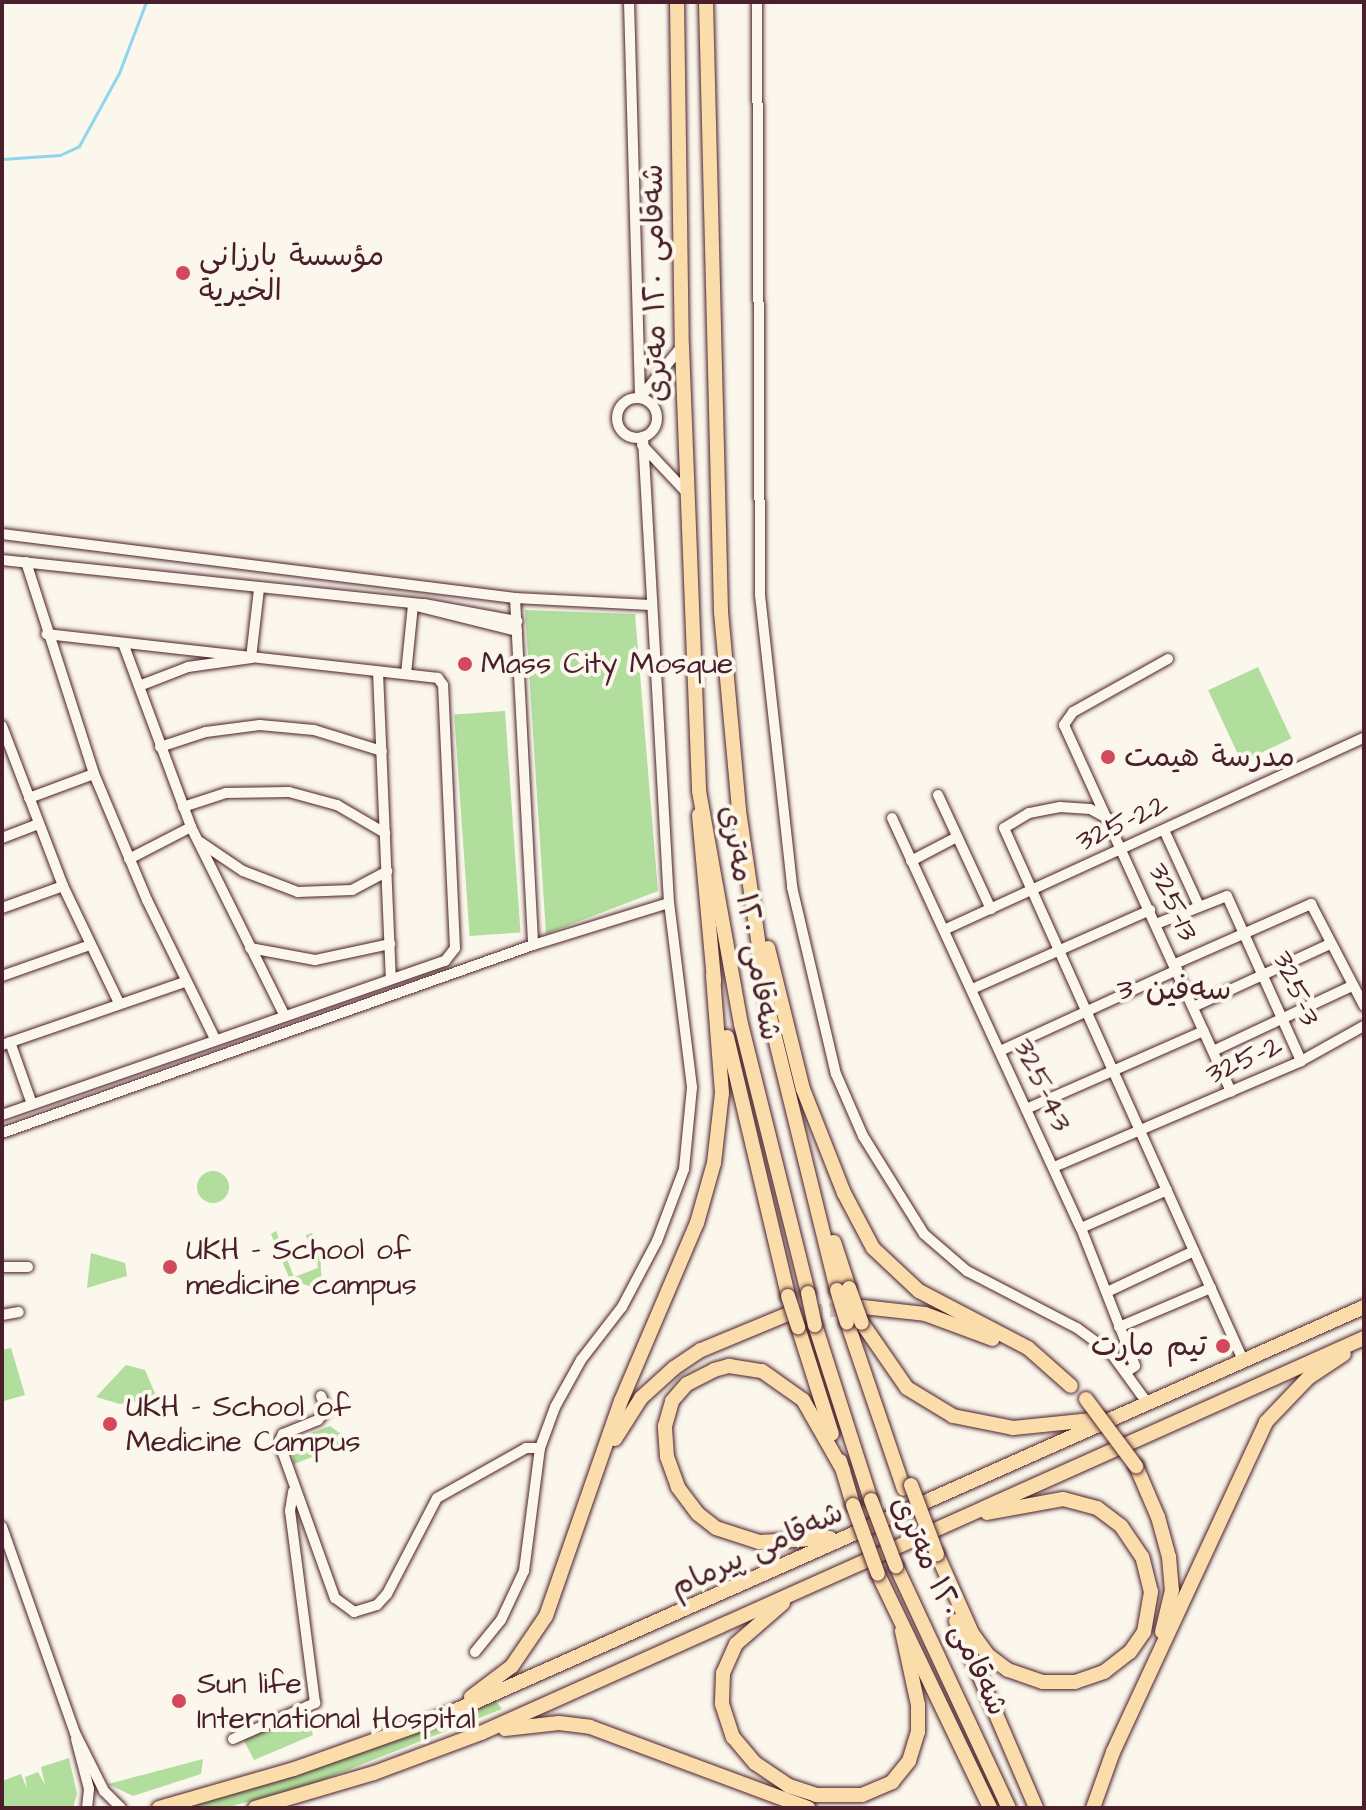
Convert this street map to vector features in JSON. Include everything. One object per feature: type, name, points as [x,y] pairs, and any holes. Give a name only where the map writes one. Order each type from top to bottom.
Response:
[{"type":"highway","name":"شەقامی ١٢٠ مەتری","points":[[677,2],[682,346],[699,791],[741,1024],[815,1325],[871,1500],[896,1566],[1009,1808]]},
{"type":"highway","name":"شەقامی ١٢٠ مەتری","points":[[706,2],[721,612],[739,811],[785,1085],[854,1322],[876,1411],[1036,1808]]},
{"type":"highway","points":[[441,1717],[512,1666],[546,1616],[621,1401],[707,1193],[722,1093],[699,791]]},
{"type":"highway","points":[[739,811],[798,1074],[862,1231],[880,1258],[903,1279],[1028,1348],[1086,1399],[1136,1466],[1164,1533],[1170,1569],[1170,1599],[1152,1667]]},
{"type":"highway","points":[[713,975],[788,1296],[853,1505],[902,1631],[990,1808]]},
{"type":"highway","points":[[863,1307],[951,1321],[1005,1344],[1071,1386]]},
{"type":"highway","name":"شەقامی پیرمام","points":[[159,1808],[294,1769],[441,1717],[656,1625],[850,1535],[1364,1307]]},
{"type":"highway","points":[[592,1488],[620,1429],[656,1383],[701,1350],[788,1314]]},
{"type":"highway","points":[[854,1322],[900,1381],[953,1416],[1013,1428],[1118,1417]]},
{"type":"highway","points":[[1093,1808],[1152,1667],[1266,1422],[1308,1378],[1364,1338]]},
{"type":"highway","name":"شەقامی پیرمام","points":[[255,1808],[374,1773],[481,1733],[863,1559],[1364,1338]]},
{"type":"highway","points":[[843,1470],[810,1409],[762,1371],[729,1366],[714,1370],[687,1384],[672,1401],[665,1426],[671,1469],[684,1499],[716,1528],[777,1544],[850,1535]]},
{"type":"highway","points":[[933,1555],[980,1645],[1018,1675],[1054,1683],[1084,1680],[1120,1661],[1144,1632],[1151,1592],[1142,1557],[1121,1526],[1097,1508],[1063,1499],[1036,1500],[936,1527]]},
{"type":"highway","points":[[863,1559],[772,1609],[736,1644],[721,1692],[733,1737],[765,1772],[803,1791],[862,1795],[892,1782],[909,1761],[918,1732],[902,1631]]},
{"type":"highway","points":[[481,1733],[537,1723],[590,1727],[808,1808]]},
{"type":"street","points":[[629,2],[640,398]]},
{"type":"street","points":[[757,2],[760,595],[792,887],[836,1074],[863,1136],[924,1234],[967,1271],[1077,1328],[1111,1353],[1148,1404]]},
{"type":"street","points":[[640,398],[682,346]]},
{"type":"street","points":[[640,441],[656,427],[657,415],[651,403],[640,398],[626,401],[616,419],[622,432],[640,441],[687,493]]},
{"type":"street","points":[[475,1652],[505,1612],[524,1571],[540,1448],[566,1384],[622,1307],[657,1241],[684,1169],[692,1087],[669,903],[640,441]]},
{"type":"street","points":[[2,534],[515,598],[650,605]]},
{"type":"street","points":[[2,560],[413,605],[517,626]]},
{"type":"street","points":[[26,562],[46,634],[94,774],[185,982],[215,1039]]},
{"type":"street","points":[[251,658],[259,589]]},
{"type":"street","points":[[515,598],[533,945]]},
{"type":"street","points":[[406,674],[413,605]]},
{"type":"street","points":[[2,1115],[448,959],[455,948],[443,685],[436,677],[46,634]]},
{"type":"street","points":[[123,643],[191,827],[285,1016]]},
{"type":"street","points":[[139,686],[188,667],[251,658]]},
{"type":"street","name":"325-13","points":[[1168,659],[1073,712],[1064,725],[1124,850],[1231,1092]]},
{"type":"street","points":[[378,672],[391,979]]},
{"type":"street","points":[[160,747],[195,734],[260,725],[314,730],[382,751]]},
{"type":"street","points":[[2,726],[4,740],[63,886],[119,1003]]},
{"type":"street","name":"325-22","points":[[946,929],[1364,738]]},
{"type":"street","points":[[29,798],[94,774]]},
{"type":"street","points":[[183,807],[226,793],[289,792],[337,805],[385,833]]},
{"type":"street","points":[[938,795],[991,909]]},
{"type":"street","points":[[1109,819],[1090,809],[1060,807],[1029,813],[1004,828],[1243,1360]]},
{"type":"street","name":"325-43","points":[[892,818],[946,929],[1081,1228],[1135,1366],[1126,1372]]},
{"type":"street","points":[[2,838],[38,824]]},
{"type":"street","points":[[129,859],[191,827]]},
{"type":"street","points":[[1156,924],[1198,904],[1164,830]]},
{"type":"street","points":[[911,861],[957,837]]},
{"type":"street","points":[[198,840],[243,871],[298,892],[352,890],[387,871]]},
{"type":"street","points":[[2,908],[63,886]]},
{"type":"street","name":"325-3","points":[[1198,904],[1225,895],[1246,933],[1301,1061]]},
{"type":"street","points":[[2,1133],[533,945],[669,903]]},
{"type":"street","points":[[1000,1051],[1311,904],[1364,1006]]},
{"type":"street","points":[[972,989],[1150,910]]},
{"type":"street","points":[[250,948],[315,960],[390,944]]},
{"type":"street","points":[[1193,1007],[1330,944]]},
{"type":"street","points":[[2,976],[90,945]]},
{"type":"street","points":[[32,1104],[6,1043],[185,982]]},
{"type":"street","points":[[1213,1051],[1352,986]]},
{"type":"street","name":"325-2","points":[[1054,1167],[1301,1061],[1364,1026]]},
{"type":"street","points":[[1026,1109],[1204,1031]]},
{"type":"street","points":[[1081,1228],[1167,1190]]},
{"type":"street","points":[[1107,1292],[1194,1251]]},
{"type":"street","points":[[2,1267],[28,1267]]},
{"type":"street","points":[[1119,1327],[1211,1288]]},
{"type":"street","points":[[2,1315],[19,1312]]},
{"type":"street","points":[[321,1396],[326,1410],[318,1420],[280,1437],[293,1491],[335,1598],[343,1608],[366,1611],[387,1594],[437,1498],[526,1448],[540,1448]]},
{"type":"street","points":[[233,1739],[315,1703],[290,1511],[293,1491]]},
{"type":"street","points":[[2,1527],[75,1733],[89,1789],[87,1808]]},
{"type":"street","points":[[75,1733],[104,1791],[121,1808]]},
{"type":"green space","points":[[525,610],[635,614],[658,891],[546,934]]},
{"type":"green space","points":[[1258,667],[1291,739],[1242,762],[1208,690]]},
{"type":"green space","points":[[505,711],[520,932],[470,936],[454,715]]},
{"type":"green space","points":[[213,1171],[224,1176],[229,1187],[224,1198],[213,1203],[202,1198],[197,1187],[202,1176]]},
{"type":"green space","points":[[276,1231],[294,1277],[318,1268],[314,1241],[308,1242],[306,1235],[312,1233],[320,1249],[322,1290],[290,1280],[271,1234]]},
{"type":"green space","points":[[91,1253],[125,1263],[127,1276],[87,1288]]},
{"type":"green space","points":[[11,1348],[25,1395],[4,1401],[2,1350]]},
{"type":"green space","points":[[126,1365],[145,1370],[157,1398],[120,1404],[96,1397]]},
{"type":"green space","points":[[330,1426],[345,1437],[341,1446],[294,1464],[289,1441]]},
{"type":"green space","points":[[495,1700],[502,1709],[307,1786],[225,1808],[181,1808],[367,1751]]},
{"type":"green space","points":[[306,1709],[313,1735],[254,1760],[239,1731]]},
{"type":"green space","points":[[69,1758],[77,1794],[73,1808],[3,1808],[2,1781],[21,1774],[27,1789],[25,1777],[38,1772],[45,1785],[41,1767]]},
{"type":"green space","points":[[203,1759],[201,1774],[133,1796],[108,1784]]},
{"type":"waterway","points":[[2,159],[60,155],[79,146],[119,73],[146,2]]},
{"type":"tunnel","points":[[788,1314],[854,1308]]},
{"type":"place","name":"مؤسسة بارزانی الخیریة","points":[[183,273]]},
{"type":"place","name":"Mass City Mosque","points":[[465,664]]},
{"type":"place","name":"مدرسة هيمت","points":[[1108,757]]},
{"type":"place","name":"UKH - School of medicine campus","points":[[170,1267]]},
{"type":"place","name":"تيم مارت","points":[[1223,1346]]},
{"type":"place","name":"UKH - School of Medicine Campus","points":[[110,1424]]},
{"type":"place","name":"Sun life International Hospital","points":[[179,1701]]},
{"type":"district","name":"سەفین 3","points":[[1174,990]]}]
